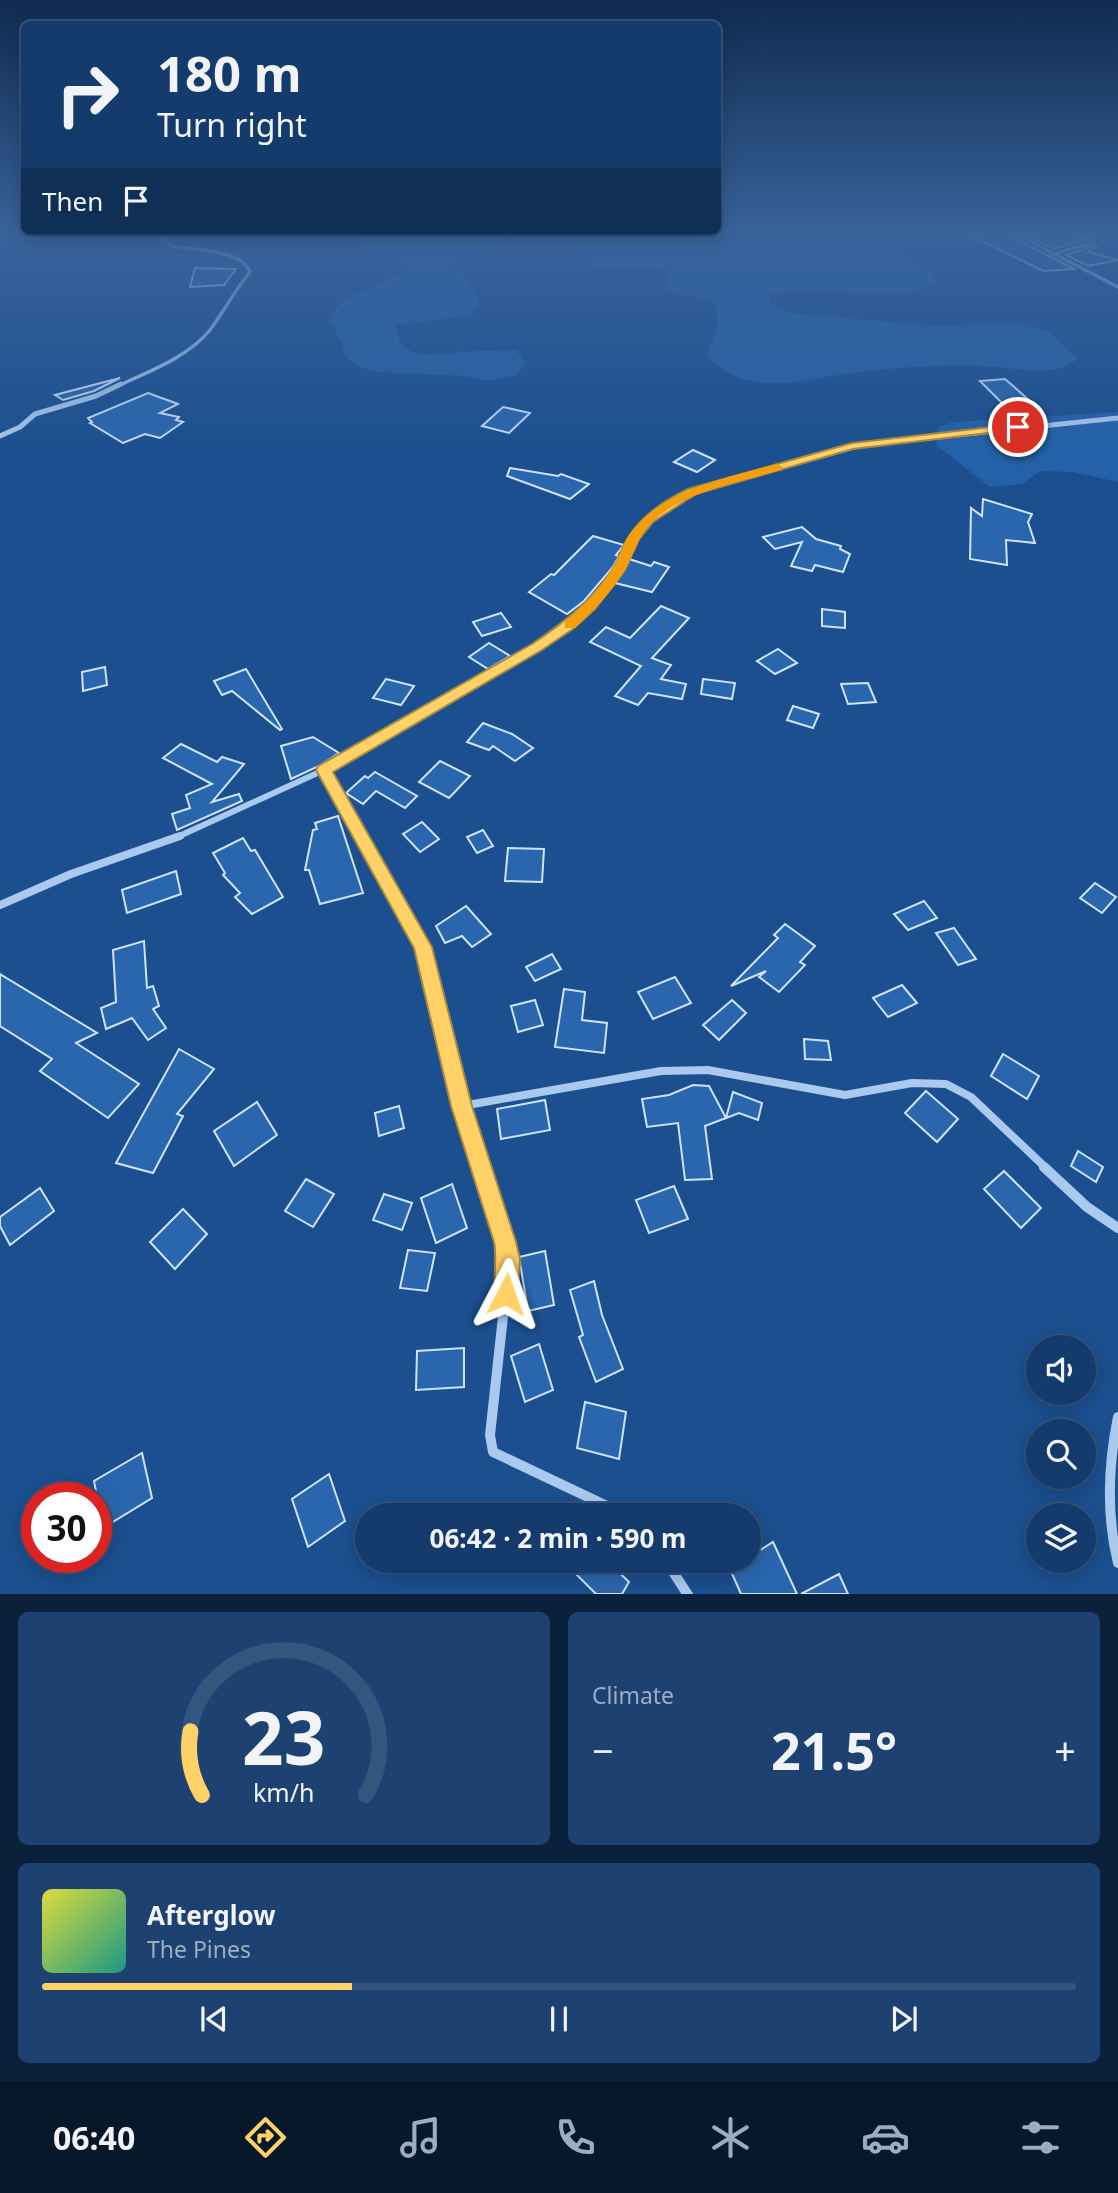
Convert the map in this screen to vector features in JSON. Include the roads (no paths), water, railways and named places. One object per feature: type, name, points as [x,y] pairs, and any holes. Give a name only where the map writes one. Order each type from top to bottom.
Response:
[{"type":"street","points":[[0,436],[20,427],[35,414],[96,396],[165,364],[209,331],[224,307]]},
{"type":"street","points":[[0,905],[71,874],[193,832],[324,770],[537,647],[569,626],[591,606],[618,570],[633,538],[649,519],[692,492],[860,445],[1118,418]]},
{"type":"street","points":[[324,770],[423,947],[462,1106],[509,1259],[500,1362],[490,1435],[493,1452],[601,1503]]},
{"type":"street","points":[[462,1106],[661,1072],[708,1070],[845,1096],[912,1083],[946,1084],[971,1097],[1087,1208],[1118,1228]]},
{"type":"street","points":[[1118,1417],[1109,1467],[1113,1546],[1118,1563]]},
{"type":"street","points":[[674,1573],[688,1594]]}]
